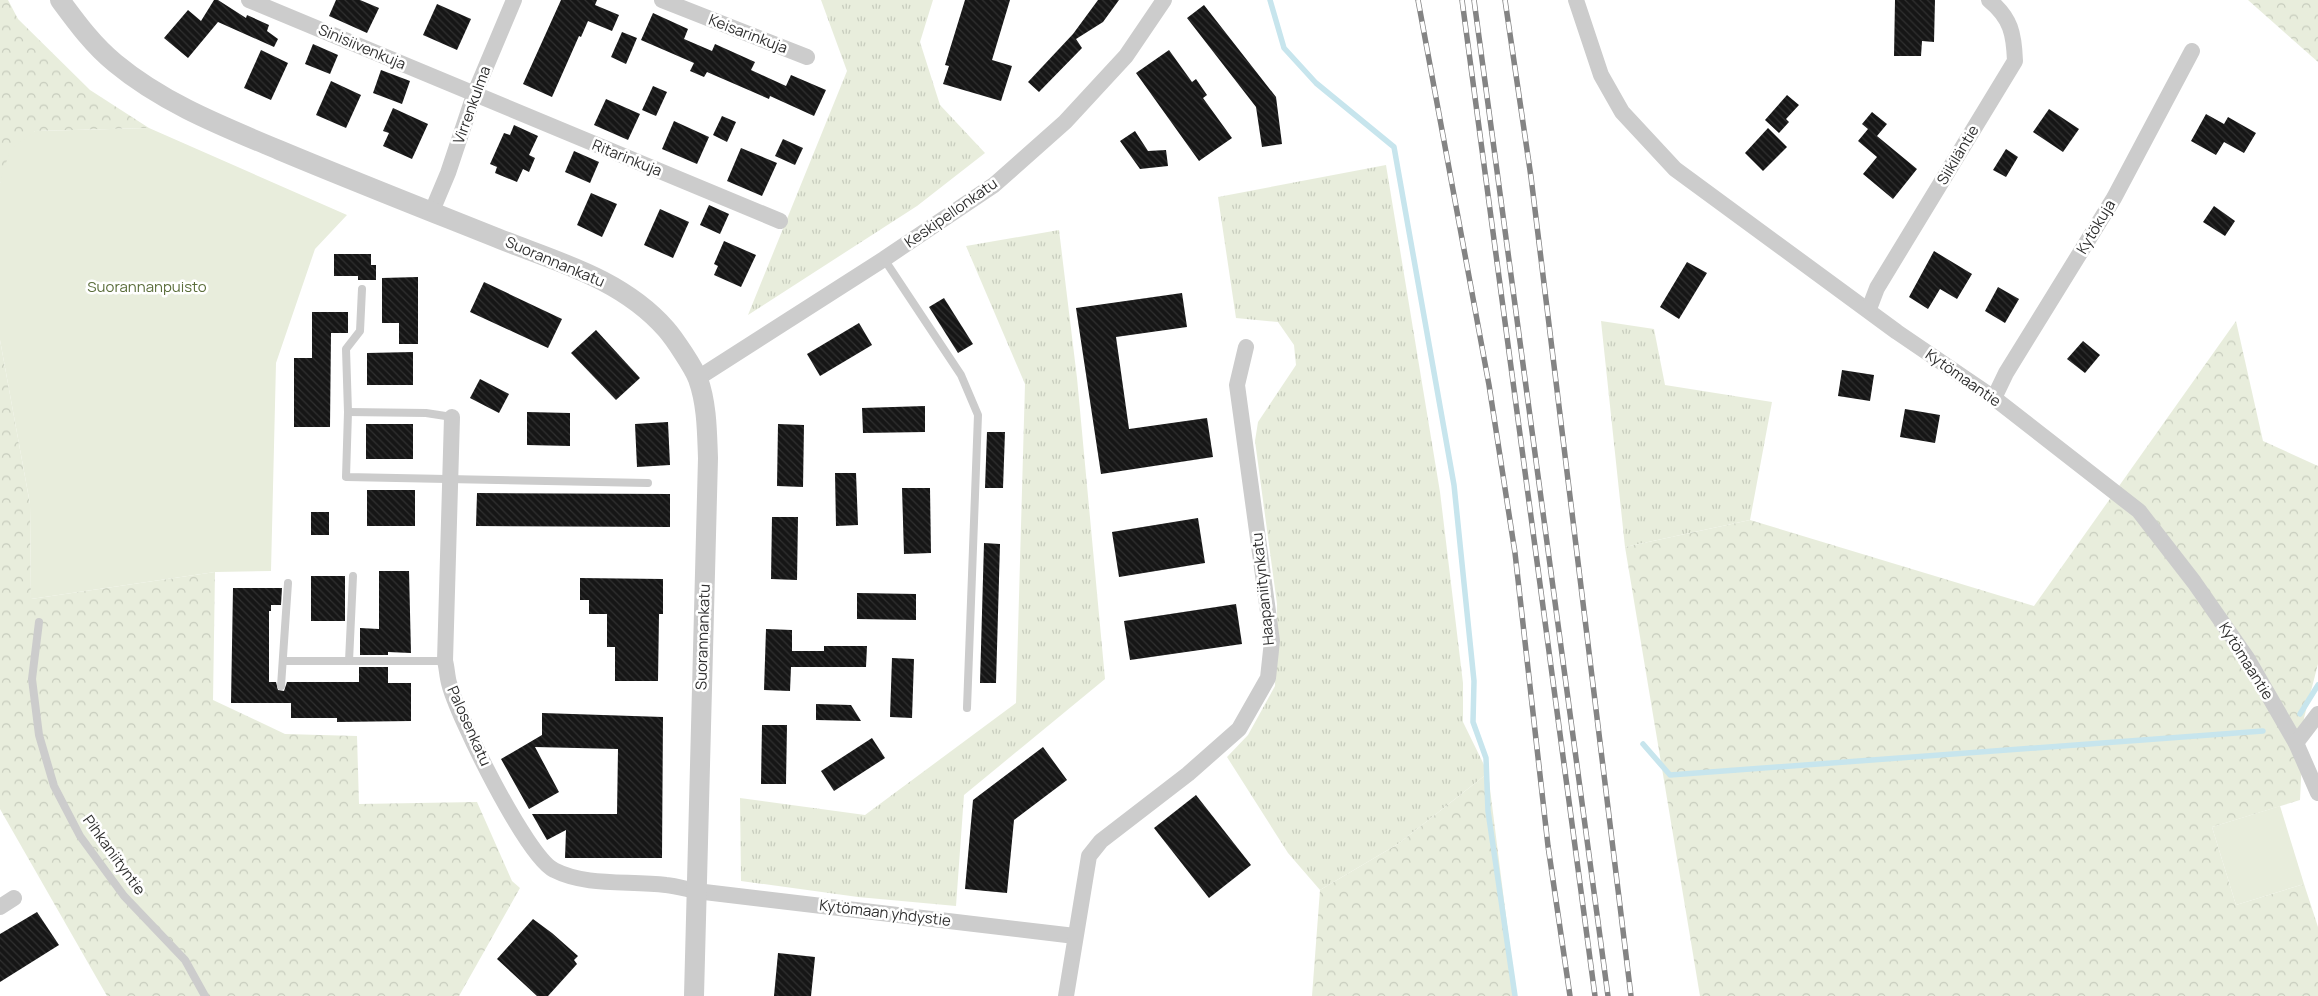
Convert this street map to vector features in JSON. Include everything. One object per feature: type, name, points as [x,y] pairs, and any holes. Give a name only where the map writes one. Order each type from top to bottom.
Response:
[{"type":"street","name":"Suorannankatu","points":[[60,0],[88,37],[116,64],[146,85],[197,115],[378,192],[432,211],[596,276],[635,299],[667,330],[698,378],[705,414],[708,458],[694,996]]},
{"type":"street","name":"Sinisiivenkuja","points":[[249,0],[474,94]]},
{"type":"street","name":"Virrenkulma","points":[[432,211],[448,173],[474,94],[514,0]]},
{"type":"street","name":"Keisarinkuja","points":[[662,0],[807,57]]},
{"type":"street","name":"Keskipellonkatu","points":[[698,378],[884,259],[994,184],[1065,122],[1126,56],[1164,0]]},
{"type":"street","name":"Kytömaantie","points":[[1576,0],[1601,75],[1622,112],[1675,169],[1869,309],[1897,332],[1994,398],[2138,511],[2194,582],[2247,658],[2296,743],[2318,793]]},
{"type":"street","name":"Siikiläntie","points":[[1869,309],[1878,288],[2015,61],[2014,36],[2002,11],[1989,0]]},
{"type":"street","name":"Kytökuja","points":[[1994,398],[2006,373],[2114,198],[2192,51]]},
{"type":"street","name":"Ritarinkuja","points":[[474,94],[780,221]]},
{"type":"street","name":"Haapaniitynkatu","points":[[1066,996],[1090,856],[1101,841],[1188,774],[1239,729],[1268,678],[1272,641],[1237,385],[1246,347]]},
{"type":"street","name":"Palosenkatu","points":[[452,417],[446,661],[449,684],[483,760],[521,833],[536,854],[553,870],[581,879],[666,885],[696,891]]},
{"type":"street","points":[[2296,743],[2318,714]]},
{"type":"street","name":"Kytömaan yhdystie","points":[[696,891],[1075,936]]},
{"type":"lane","points":[[884,259],[961,375],[978,415],[967,708]]},
{"type":"lane","points":[[362,289],[360,331],[346,349],[348,412],[346,477],[648,483]]},
{"type":"lane","points":[[348,412],[426,413],[452,417]]},
{"type":"lane","points":[[349,661],[353,576]]},
{"type":"lane","points":[[281,686],[288,583]]},
{"type":"lane","name":"Pihkaniityntie","points":[[39,622],[32,679],[39,735],[54,786],[80,836],[124,896],[185,960],[205,996]]},
{"type":"lane","points":[[284,661],[446,661]]},
{"type":"green space","points":[[0,0],[8,0],[18,19],[90,90],[149,128],[35,131],[0,183]]},
{"type":"green space","points":[[821,0],[933,0],[920,42],[940,105],[985,153],[917,206],[748,315],[847,71]]},
{"type":"green space","points":[[2248,0],[2318,0],[2318,62]]},
{"type":"green space","name":"Suorannanpuisto","points":[[149,128],[347,215],[315,249],[276,363],[271,571],[215,572],[31,599],[30,504],[0,340],[0,183],[10,150],[35,131]]},
{"type":"green space","points":[[1386,165],[1440,492],[1463,683],[1463,722],[1488,773],[1398,844],[1320,890],[1288,853],[1227,757],[1248,735],[1275,686],[1277,604],[1255,441],[1258,422],[1296,365],[1294,345],[1278,322],[1236,318],[1218,197]]},
{"type":"green space","points":[[1059,230],[1077,378],[1105,679],[964,795],[956,906],[858,897],[741,881],[740,798],[865,815],[1016,703],[1025,384],[966,246]]},
{"type":"green space","points":[[1601,321],[1654,329],[1665,385],[1772,402],[1750,520],[1625,547]]},
{"type":"green space","points":[[2236,321],[2263,441],[2318,466],[2318,664],[2304,718],[2300,800],[2212,827],[2236,905],[2304,884],[2318,927],[2318,996],[1700,996],[1625,547],[1750,520],[2034,606]]},
{"type":"green space","points":[[0,340],[30,504],[31,599],[215,572],[213,700],[285,734],[357,736],[359,804],[477,802],[512,881],[520,888],[459,996],[107,996],[0,809]]},
{"type":"green space","points":[[1488,773],[1516,996],[1312,996],[1320,890],[1398,844]]},
{"type":"green space","points":[[2280,806],[2304,884],[2236,905],[2212,827]]},
{"type":"building","points":[[214,0],[218,0],[246,18],[247,15],[269,25],[267,31],[278,39],[274,47],[218,22],[188,58],[164,38],[188,10],[201,21]]},
{"type":"building","points":[[336,0],[360,0],[379,8],[367,33],[329,16]]},
{"type":"building","points":[[561,0],[597,0],[595,5],[619,15],[612,31],[588,21],[581,37],[579,36],[552,97],[523,84]]},
{"type":"building","points":[[965,0],[1010,0],[992,60],[1012,66],[1001,101],[943,84],[949,66],[945,65]]},
{"type":"building","points":[[1098,0],[1119,0],[1103,22],[1076,39],[1082,48],[1039,92],[1028,82],[1073,34]]},
{"type":"building","points":[[1895,0],[1935,0],[1934,42],[1922,41],[1921,56],[1894,56]]},
{"type":"building","points":[[437,4],[471,19],[457,50],[423,35]]},
{"type":"building","points":[[1204,5],[1276,97],[1282,144],[1262,147],[1256,107],[1187,18]]},
{"type":"building","points":[[653,13],[688,29],[684,39],[712,51],[715,44],[755,62],[751,70],[786,86],[791,75],[826,90],[814,116],[770,96],[769,99],[707,72],[704,77],[690,71],[694,63],[641,40]]},
{"type":"building","points":[[622,32],[637,38],[626,64],[611,57]]},
{"type":"building","points":[[313,44],[338,55],[330,74],[305,64]]},
{"type":"building","points":[[261,50],[288,63],[271,100],[244,88]]},
{"type":"building","points":[[1169,50],[1192,82],[1196,79],[1207,95],[1203,98],[1232,138],[1199,161],[1136,73]]},
{"type":"building","points":[[381,70],[410,81],[402,104],[373,93]]},
{"type":"building","points":[[331,81],[361,95],[346,128],[316,115]]},
{"type":"building","points":[[653,86],[667,92],[656,116],[642,110]]},
{"type":"building","points":[[1787,95],[1799,105],[1786,119],[1789,122],[1779,133],[1765,120]]},
{"type":"building","points":[[606,99],[640,114],[628,140],[594,125]]},
{"type":"building","points":[[393,108],[428,124],[412,159],[383,146],[389,133],[383,131]]},
{"type":"building","points":[[2049,109],[2079,129],[2063,152],[2033,132]]},
{"type":"building","points":[[1872,112],[1887,124],[1877,136],[1917,169],[1893,199],[1863,174],[1877,157],[1858,141],[1868,129],[1862,124]]},
{"type":"building","points":[[2206,114],[2224,124],[2228,117],[2256,133],[2244,153],[2224,142],[2216,155],[2191,141]]},
{"type":"building","points":[[722,116],[736,122],[727,142],[713,135]]},
{"type":"building","points":[[674,121],[709,137],[697,164],[662,149]]},
{"type":"building","points":[[514,125],[538,136],[529,155],[535,158],[529,172],[523,169],[517,182],[495,173],[497,167],[490,164],[504,133],[510,135]]},
{"type":"building","points":[[1768,128],[1787,147],[1763,171],[1745,153]]},
{"type":"building","points":[[1135,131],[1148,151],[1166,150],[1168,166],[1140,169],[1120,141]]},
{"type":"building","points":[[783,139],[803,148],[795,165],[775,156]]},
{"type":"building","points":[[741,148],[777,163],[762,196],[727,181]]},
{"type":"building","points":[[2006,149],[2018,157],[2006,177],[1993,170]]},
{"type":"building","points":[[574,151],[599,162],[590,183],[565,172]]},
{"type":"building","points":[[591,193],[617,204],[602,237],[577,225]]},
{"type":"building","points":[[709,205],[729,214],[720,234],[700,225]]},
{"type":"building","points":[[2214,206],[2235,221],[2225,236],[2203,222]]},
{"type":"building","points":[[660,209],[689,222],[673,258],[644,245]]},
{"type":"building","points":[[724,241],[756,255],[741,287],[714,275],[718,266],[714,264]]},
{"type":"building","points":[[1934,251],[1972,274],[1957,299],[1940,289],[1928,309],[1909,297]]},
{"type":"building","points":[[334,254],[371,254],[371,265],[376,265],[376,280],[358,280],[358,276],[334,276]]},
{"type":"building","points":[[1687,262],[1707,273],[1679,319],[1660,307]]},
{"type":"building","points":[[418,277],[418,344],[399,344],[399,323],[382,323],[382,278]]},
{"type":"building","points":[[484,282],[562,319],[548,348],[470,312]]},
{"type":"building","points":[[1998,287],[2019,299],[2005,323],[1985,311]]},
{"type":"building","points":[[1182,293],[1187,327],[1116,337],[1129,429],[1207,418],[1213,457],[1101,474],[1076,308]]},
{"type":"building","points":[[944,298],[973,344],[958,353],[929,307]]},
{"type":"building","points":[[312,312],[348,312],[348,333],[331,333],[330,427],[294,427],[294,358],[312,358]]},
{"type":"building","points":[[859,323],[872,345],[820,376],[807,354]]},
{"type":"building","points":[[596,330],[640,378],[616,400],[571,353]]},
{"type":"building","points":[[2083,341],[2100,355],[2085,373],[2067,359]]},
{"type":"building","points":[[413,352],[413,385],[367,385],[367,353]]},
{"type":"building","points":[[1842,370],[1874,375],[1870,401],[1838,396]]},
{"type":"building","points":[[480,379],[509,394],[499,413],[470,398]]},
{"type":"building","points":[[925,406],[925,432],[863,433],[862,408]]},
{"type":"building","points":[[1905,409],[1940,415],[1935,443],[1900,437]]},
{"type":"building","points":[[527,412],[570,413],[570,446],[527,445]]},
{"type":"building","points":[[668,422],[670,465],[637,467],[635,424]]},
{"type":"building","points":[[366,424],[413,424],[413,459],[366,459]]},
{"type":"building","points":[[778,424],[804,425],[803,487],[777,486]]},
{"type":"building","points":[[987,432],[1005,432],[1003,488],[985,488]]},
{"type":"building","points":[[835,473],[856,473],[858,525],[836,526]]},
{"type":"building","points":[[902,488],[930,488],[931,553],[904,554]]},
{"type":"building","points":[[367,490],[415,490],[415,526],[367,526]]},
{"type":"building","points":[[477,493],[670,494],[670,527],[476,526]]},
{"type":"building","points":[[311,512],[329,512],[329,535],[311,535]]},
{"type":"building","points":[[772,517],[798,517],[797,580],[771,579]]},
{"type":"building","points":[[1198,518],[1205,563],[1119,577],[1112,532]]},
{"type":"building","points":[[984,543],[1000,544],[996,683],[980,683]]},
{"type":"building","points":[[379,571],[409,571],[411,653],[388,652],[388,655],[360,655],[360,628],[379,629]]},
{"type":"building","points":[[311,576],[345,576],[345,621],[311,621]]},
{"type":"building","points":[[580,578],[663,579],[663,614],[659,614],[658,681],[615,681],[615,647],[607,647],[607,614],[589,614],[589,600],[580,600]]},
{"type":"building","points":[[233,588],[282,588],[281,605],[271,605],[271,611],[269,611],[269,682],[276,682],[278,690],[284,691],[287,682],[359,682],[359,667],[388,667],[388,683],[411,683],[411,721],[337,722],[337,718],[291,718],[291,703],[231,703]]},
{"type":"building","points":[[857,593],[916,594],[916,620],[857,619]]},
{"type":"building","points":[[1236,604],[1242,644],[1130,660],[1124,621]]},
{"type":"building","points":[[766,629],[792,630],[792,651],[824,651],[824,646],[867,646],[866,667],[791,667],[790,691],[764,690]]},
{"type":"building","points":[[892,658],[914,659],[912,718],[890,717]]},
{"type":"building","points":[[816,704],[851,705],[861,721],[816,720]]},
{"type":"building","points":[[542,713],[663,717],[662,858],[565,858],[566,830],[547,840],[532,814],[617,814],[618,749],[535,747],[559,792],[529,809],[501,759],[542,735]]},
{"type":"building","points":[[762,725],[787,725],[786,784],[761,784]]},
{"type":"building","points":[[872,738],[885,758],[834,791],[821,771]]},
{"type":"building","points":[[1043,747],[1067,780],[1014,820],[1007,893],[965,889],[973,800]]},
{"type":"building","points":[[1196,795],[1251,865],[1209,898],[1154,828]]},
{"type":"building","points":[[37,912],[59,945],[0,982],[0,934]]},
{"type":"building","points":[[533,919],[578,956],[574,960],[577,964],[548,996],[537,996],[497,959]]},
{"type":"building","points":[[778,953],[815,957],[811,996],[774,996]]},
{"type":"waterway","points":[[1270,0],[1284,48],[1316,83],[1394,147],[1454,485],[1474,681],[1473,722],[1486,758],[1488,811],[1515,996]]},
{"type":"waterway","points":[[2300,714],[2318,685]]},
{"type":"waterway","points":[[1643,744],[1670,775],[2263,731]]},
{"type":"railway","points":[[1418,0],[1489,385],[1515,553],[1548,846],[1570,996]]},
{"type":"railway","points":[[1462,0],[1595,996]]},
{"type":"railway","points":[[1474,0],[1608,996]]},
{"type":"railway","points":[[1505,0],[1531,177],[1631,996]]}]
